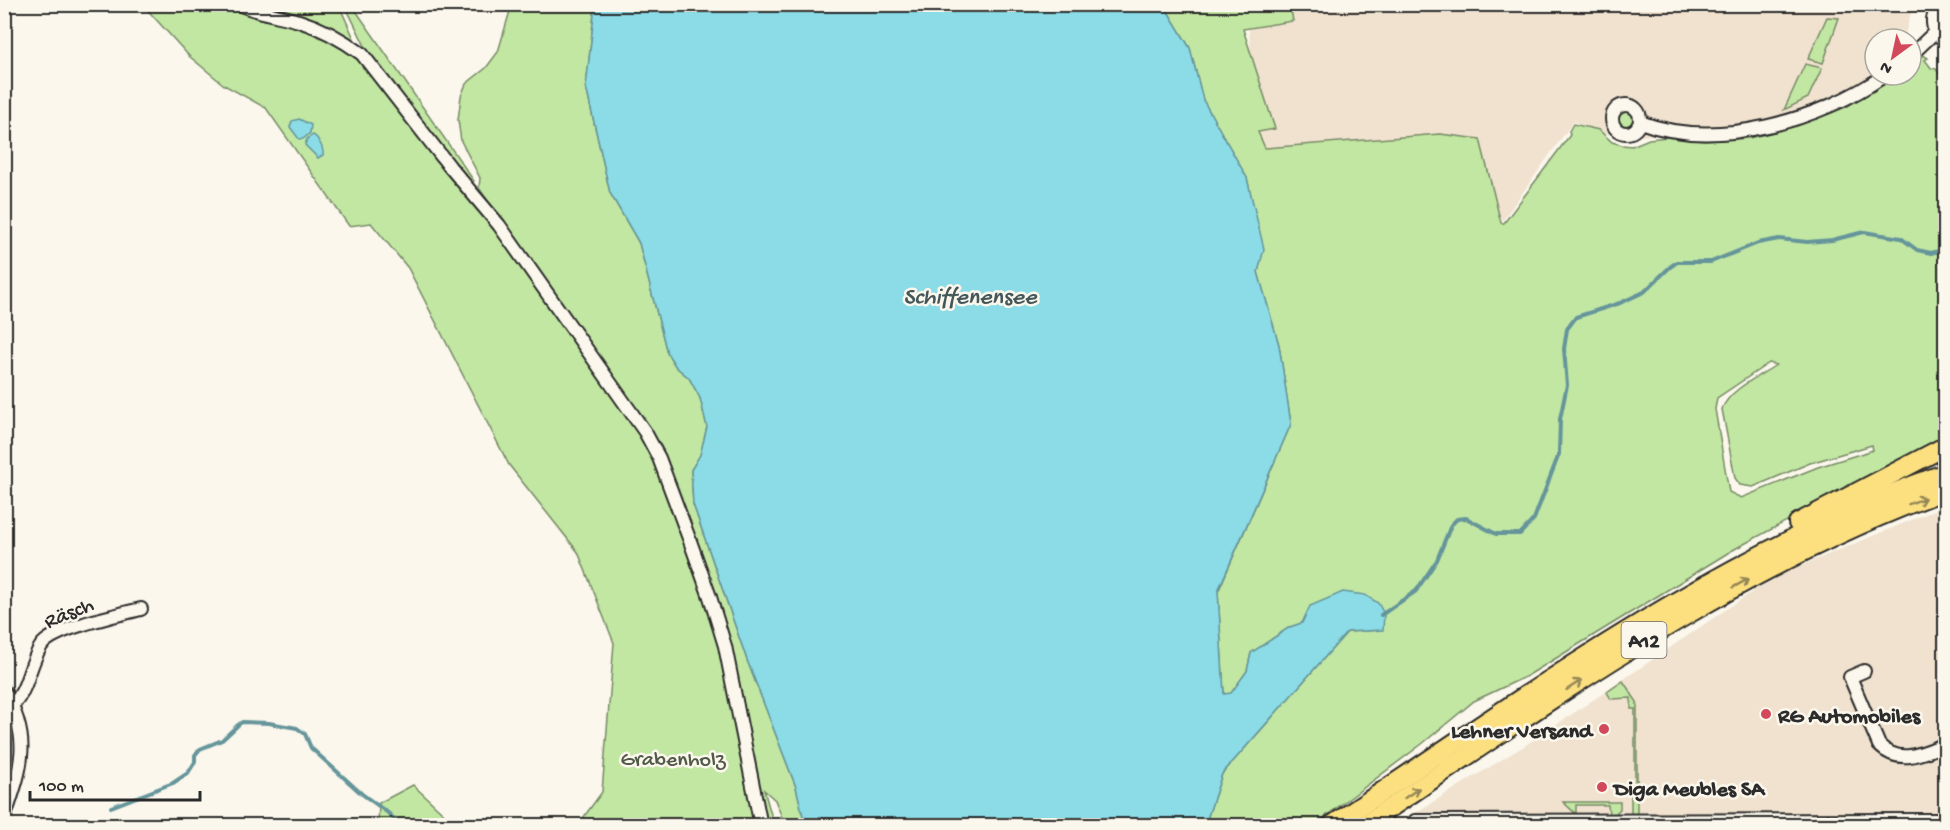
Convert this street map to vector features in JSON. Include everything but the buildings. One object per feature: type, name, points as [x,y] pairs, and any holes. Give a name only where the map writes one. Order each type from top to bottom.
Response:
[{"type":"highway","points":[[1679,599],[1793,525],[1946,446]]},
{"type":"highway","name":"A12","points":[[1331,825],[1581,660],[1679,599],[1793,537],[1877,499],[1946,473]]},
{"type":"highway","name":"A12","points":[[1363,825],[1600,669],[1721,594],[1829,538],[1946,490]]},
{"type":"street","points":[[239,4],[264,13],[300,21],[344,41],[362,54],[499,225],[645,432],[659,458],[725,646],[761,825]]},
{"type":"street","points":[[1944,4],[1935,11],[1933,17],[1935,32],[1946,40]]},
{"type":"street","points":[[1923,44],[1935,32]]},
{"type":"street","points":[[1640,122],[1658,129],[1705,134],[1771,126],[1847,97],[1864,87]]},
{"type":"street","name":"Räsch","points":[[13,705],[21,696],[42,644],[72,627],[141,609]]},
{"type":"street","points":[[1864,671],[1850,677],[1882,749],[1888,753],[1905,757],[1922,754],[1946,744]]},
{"type":"street","points":[[4,691],[13,705],[23,742],[22,764],[4,819]]},
{"type":"street","points":[[1415,821],[1907,823],[1946,820]]},
{"type":"shaded area","points":[[1247,5],[1913,5],[1907,27],[1863,27],[1863,83],[1847,95],[1768,124],[1620,138],[1573,122],[1501,223],[1258,152]]},
{"type":"shaded area","points":[[1945,506],[1945,825],[1399,826],[1415,813],[1537,738],[1774,577]]},
{"type":"green space","name":"Grabenholz","points":[[143,5],[339,5],[356,43],[351,51],[373,71],[494,227],[640,432],[655,458],[706,598],[722,659],[756,825],[578,825],[602,792],[614,643],[578,552],[509,465],[408,268],[371,223],[349,226],[266,108],[224,85],[189,56]]},
{"type":"green space","points":[[345,5],[352,5],[474,181],[471,183],[466,180],[369,54]]},
{"type":"green space","points":[[509,5],[595,5],[586,87],[610,193],[639,243],[667,353],[676,367],[689,378],[700,398],[707,427],[700,456],[691,470],[693,504],[747,660],[796,787],[803,816],[813,825],[785,825],[775,800],[764,790],[774,825],[766,825],[734,667],[648,429],[479,188],[480,178],[461,141],[458,120],[461,96],[466,84],[486,68],[498,52],[510,11]]},
{"type":"green space","points":[[1164,5],[1290,5],[1293,21],[1243,29],[1275,129],[1258,132],[1265,148],[1440,134],[1480,139],[1501,223],[1504,223],[1570,135],[1569,131],[1573,124],[1599,130],[1612,142],[1632,146],[1649,139],[1667,137],[1704,141],[1749,138],[1797,126],[1846,107],[1880,87],[1923,87],[1923,55],[1928,58],[1925,60],[1932,69],[1935,68],[1946,82],[1945,458],[1878,472],[1731,551],[1527,676],[1474,701],[1422,744],[1314,825],[1205,825],[1222,774],[1347,632],[1382,630],[1302,623],[1290,627],[1251,653],[1247,671],[1231,694],[1224,694],[1218,592],[1291,424],[1279,345],[1258,272],[1263,249],[1247,178],[1203,100],[1190,48]],"holes":[[[1769,363],[1776,365],[1731,395],[1722,409],[1735,478],[1740,485],[1753,487],[1810,463],[1872,445],[1873,450],[1818,467],[1741,498],[1729,492],[1715,409],[1717,398]]]},
{"type":"green space","points":[[1827,17],[1839,18],[1823,63],[1808,59]]},
{"type":"green space","points":[[1805,64],[1822,68],[1808,98],[1784,110]]},
{"type":"green space","points":[[1626,110],[1632,113],[1635,119],[1632,125],[1626,128],[1620,125],[1617,119],[1620,113]]},
{"type":"green space","points":[[1623,681],[1637,702],[1637,816],[1633,816],[1631,812],[1631,793],[1635,793],[1635,709],[1631,709],[1631,698],[1611,699],[1607,692]]},
{"type":"green space","points":[[413,785],[456,825],[378,825],[379,803]]},
{"type":"green space","points":[[1563,802],[1620,802],[1620,809],[1615,814],[1609,814],[1608,805],[1576,805],[1576,814]]},
{"type":"water","name":"Schiffenensee","points":[[595,5],[1164,5],[1190,48],[1203,100],[1247,178],[1264,249],[1258,272],[1279,345],[1291,424],[1218,591],[1224,694],[1231,693],[1247,671],[1251,653],[1290,627],[1302,623],[1310,606],[1343,592],[1365,595],[1378,603],[1384,614],[1383,630],[1347,632],[1222,774],[1205,825],[856,826],[847,820],[813,826],[803,816],[796,787],[747,660],[693,504],[691,470],[700,455],[707,427],[700,398],[689,378],[676,367],[667,353],[639,243],[610,193],[586,87]]},
{"type":"water","points":[[299,119],[311,125],[310,133],[303,139],[299,139],[290,127],[292,121]]},
{"type":"water","points":[[313,135],[323,150],[323,155],[318,158],[305,145],[307,139]]},
{"type":"waterway","points":[[1381,615],[1416,591],[1437,560],[1451,525],[1457,519],[1466,518],[1496,534],[1520,534],[1534,519],[1559,454],[1560,419],[1567,385],[1564,349],[1567,329],[1576,317],[1620,303],[1644,292],[1677,262],[1711,262],[1758,243],[1779,239],[1807,242],[1832,240],[1864,232],[1901,238],[1917,250],[1931,253],[1946,249]]},
{"type":"waterway","points":[[111,807],[173,783],[188,773],[200,749],[222,740],[242,722],[269,723],[297,728],[305,734],[311,748],[401,826]]},
{"type":"place","name":"RG Automobiles","points":[[1766,714]]},
{"type":"place","name":"Lehner Versand","points":[[1604,729]]},
{"type":"place","name":"Diga Meubles SA","points":[[1602,787]]}]
